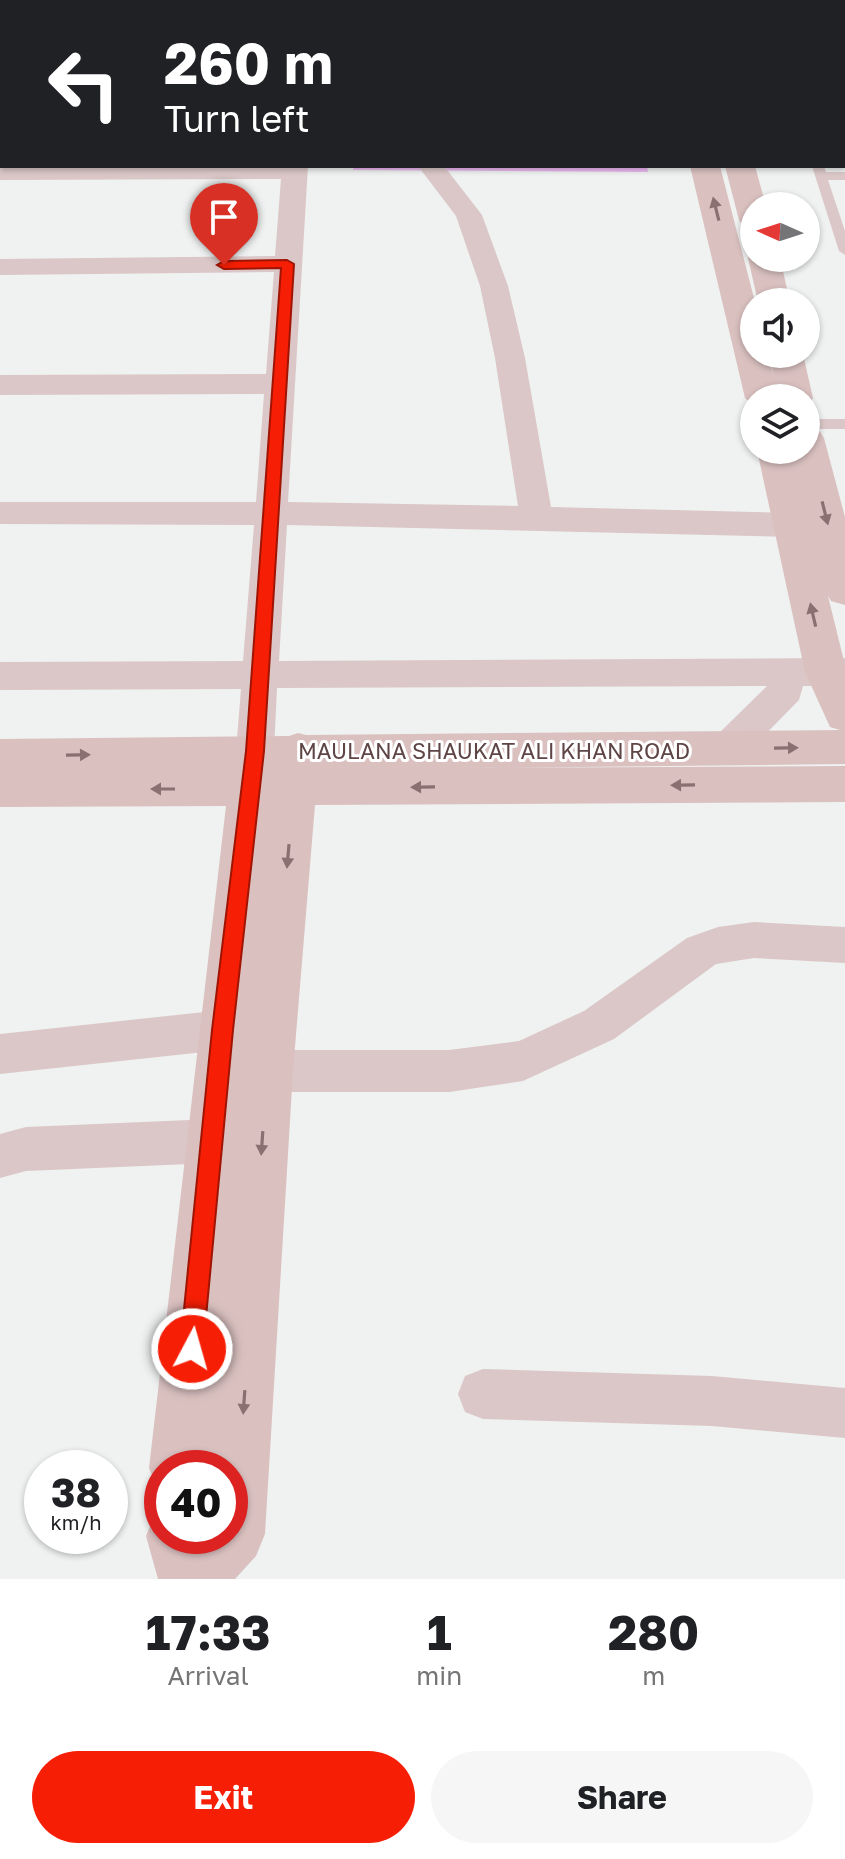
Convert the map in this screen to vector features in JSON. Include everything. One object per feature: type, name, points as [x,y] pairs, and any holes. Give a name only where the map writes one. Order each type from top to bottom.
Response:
[{"type":"main road","points":[[705,168],[759,384]]},
{"type":"main road","points":[[741,168],[747,192]]},
{"type":"main road","points":[[778,464],[845,715]]},
{"type":"main road","points":[[813,464],[845,591]]},
{"type":"main road","name":"MAULANA SHAUKAT ALI KHAN ROAD","points":[[0,789],[274,769],[727,749],[845,747]]},
{"type":"main road","name":"MAULANA SHAUKAT ALI KHAN ROAD","points":[[0,756],[274,769],[845,784]]},
{"type":"main road","points":[[181,1450],[223,1030],[274,769]]},
{"type":"main road","points":[[183,1554],[192,1579],[234,1534],[268,1071],[274,769]]},
{"type":"street","points":[[433,168],[469,215],[494,286],[510,358],[536,516]]},
{"type":"street","points":[[0,172],[295,169],[260,674],[274,769]]},
{"type":"street","points":[[0,267],[287,264]]},
{"type":"street","points":[[0,385],[280,384]]},
{"type":"street","points":[[0,513],[273,511],[793,525]]},
{"type":"street","points":[[727,749],[786,690],[782,672]]},
{"type":"street","points":[[0,676],[836,672]]},
{"type":"street","points":[[268,1071],[449,1071],[523,1061],[599,1025],[702,951],[720,943],[845,945]]},
{"type":"street","points":[[0,1054],[223,1030]]},
{"type":"street","points":[[0,1156],[26,1149],[213,1141]]},
{"type":"street","points":[[483,1394],[712,1401],[845,1413]]},
{"type":"lane","points":[[820,171],[845,176]]},
{"type":"lane","points":[[820,171],[841,227],[845,251]]},
{"type":"lane","points":[[820,424],[845,424]]},
{"type":"shaded area","points":[[647,168],[648,172],[353,170]]},
{"type":"route","points":[[192,1349],[223,1030],[255,751],[287,264],[224,265]]}]
